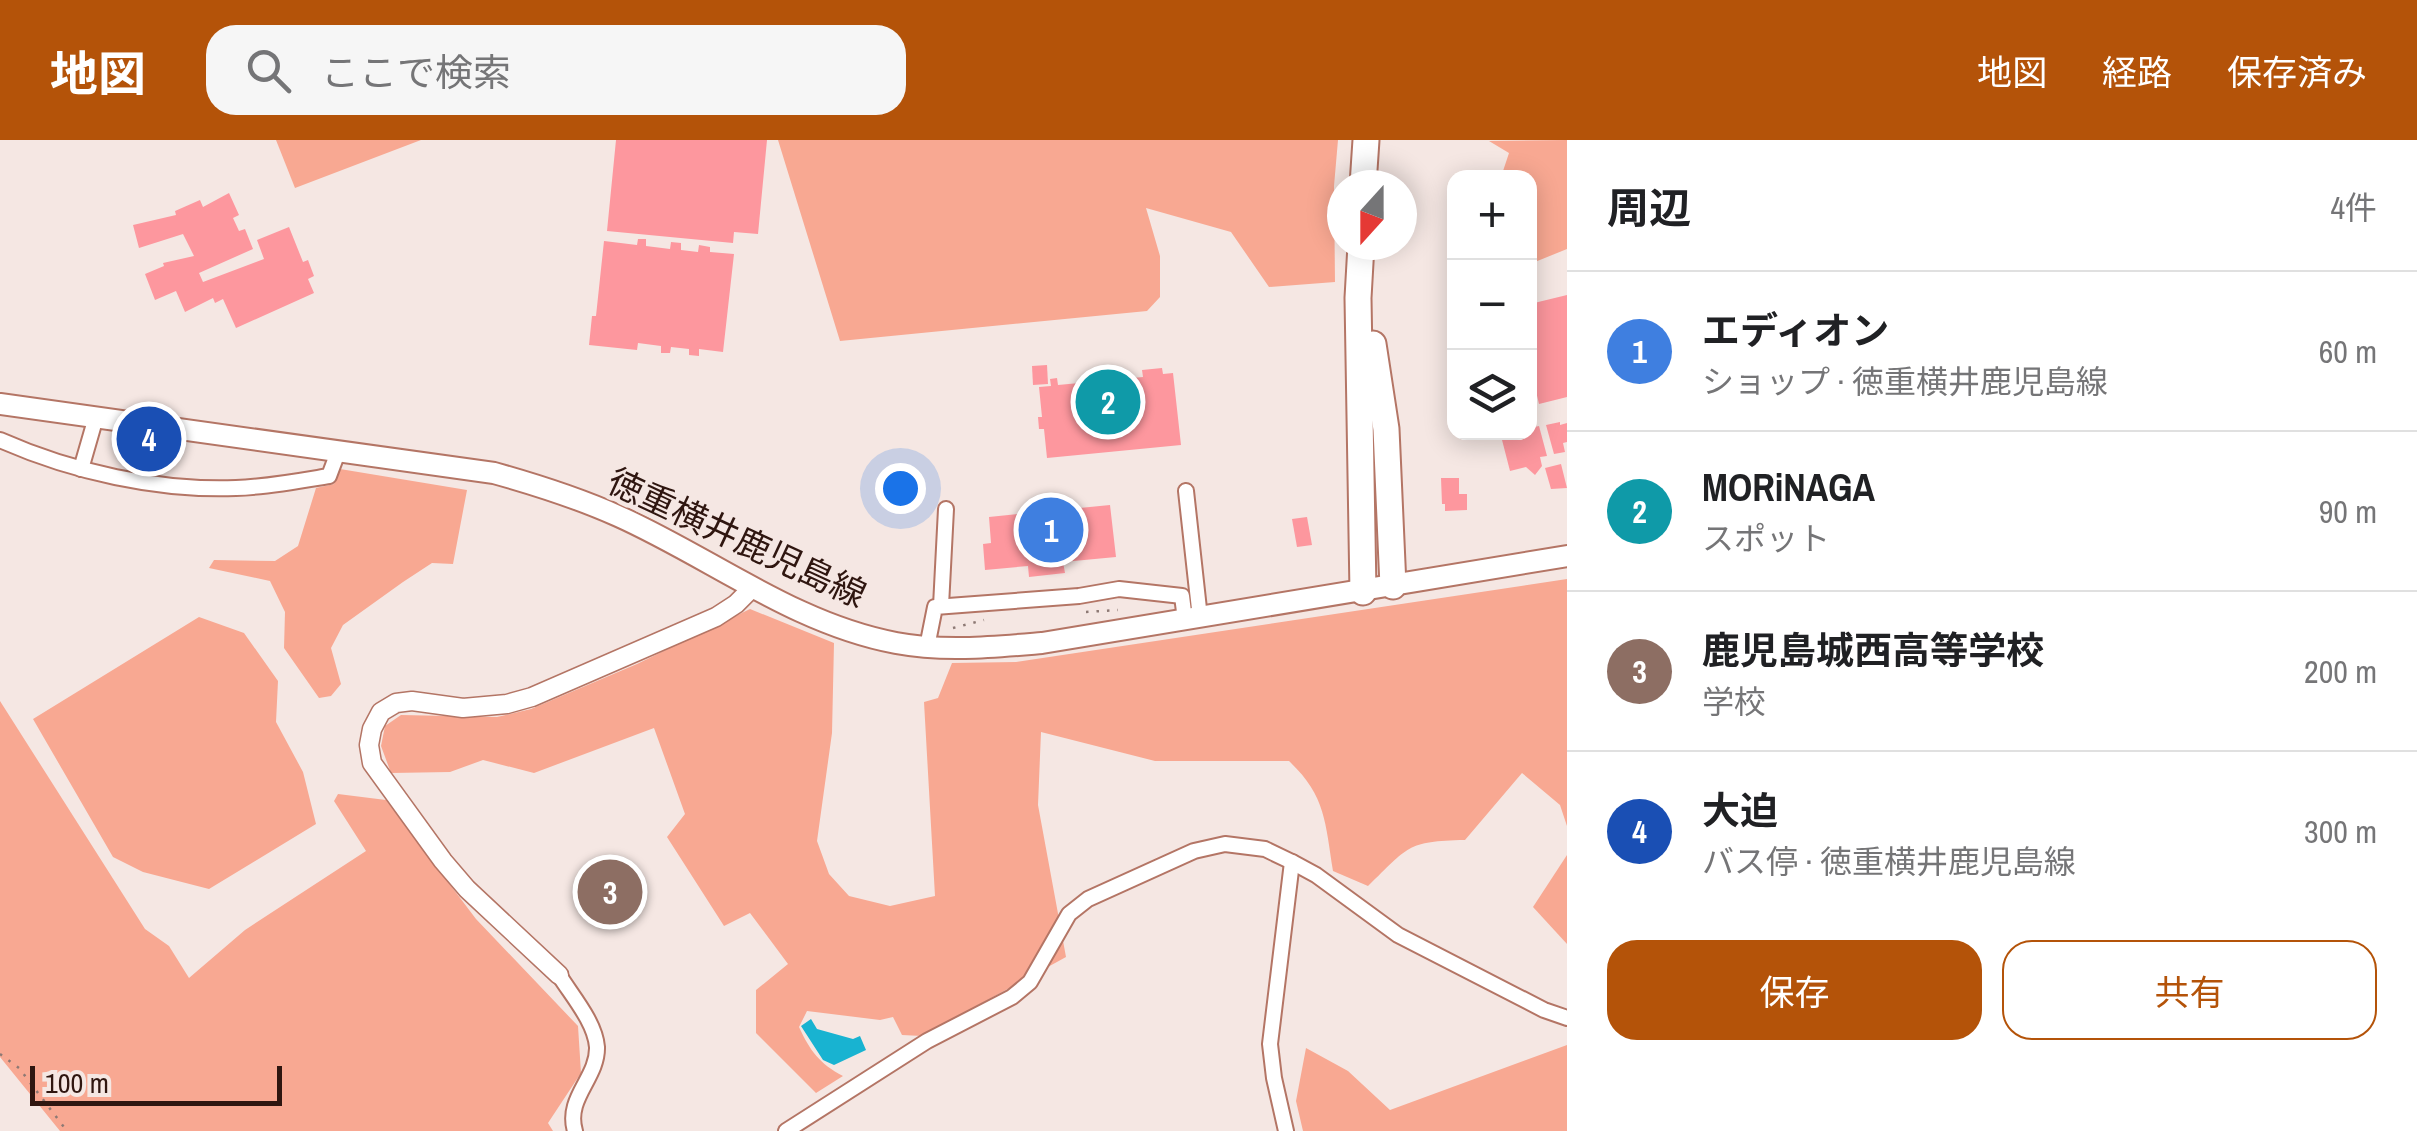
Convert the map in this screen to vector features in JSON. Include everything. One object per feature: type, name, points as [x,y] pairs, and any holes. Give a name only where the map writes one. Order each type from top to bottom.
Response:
[{"type":"highway","points":[[1364,170],[1366,140]]},
{"type":"highway","points":[[1361,260],[1386,429],[1393,586]]},
{"type":"highway","points":[[1361,260],[1358,298],[1363,592]]},
{"type":"main road","name":"徳重横井鹿児島線","points":[[0,404],[494,474],[548,488],[620,516],[752,588],[869,636],[1042,643],[1567,556]]},
{"type":"street","points":[[82,469],[96,417]]},
{"type":"street","points":[[0,440],[82,469],[198,488],[238,488],[329,476],[338,452]]},
{"type":"street","points":[[1186,491],[1192,619]]},
{"type":"street","points":[[941,606],[946,509]]},
{"type":"street","points":[[576,1131],[572,1109],[595,1062],[597,1049],[588,1021],[560,975],[466,888],[443,861],[372,763],[372,729],[381,712],[396,703],[485,708],[532,697],[716,617],[752,588]]},
{"type":"street","points":[[929,638],[935,606],[1079,596],[1119,589],[1182,596],[1192,619]]},
{"type":"street","points":[[786,1131],[926,1041],[1012,996],[1030,982],[1070,914],[1088,899],[1194,851],[1226,844],[1265,848],[1316,874],[1398,935],[1567,1018]]},
{"type":"street","points":[[1286,1131],[1270,1044],[1292,862]]},
{"type":"path","points":[[1082,612],[1119,610]]},
{"type":"path","points":[[929,638],[984,620]]},
{"type":"path","points":[[0,1054],[19,1068],[67,1131]]},
{"type":"shaded area","points":[[276,140],[421,140],[295,188]]},
{"type":"shaded area","points":[[778,140],[1338,140],[1335,170],[1327,170],[1327,260],[1335,260],[1335,282],[1269,287],[1231,232],[1146,208],[1160,256],[1160,297],[1147,311],[840,341]]},
{"type":"shaded area","points":[[1567,140],[1567,249],[1537,261],[1537,170],[1503,170],[1509,153],[1489,141]]},
{"type":"shaded area","points":[[340,469],[467,490],[453,564],[432,563],[343,625],[331,648],[341,684],[331,696],[319,698],[284,648],[285,612],[270,581],[209,568],[214,560],[275,561],[298,546],[316,488],[334,484]]},
{"type":"shaded area","points":[[1567,579],[1567,826],[1560,805],[1522,773],[1465,840],[1431,842],[1410,849],[1368,886],[1333,871],[1317,798],[1289,761],[1155,761],[1041,732],[1038,805],[1066,957],[922,1036],[902,1035],[893,1017],[880,1020],[807,1011],[799,1027],[807,1043],[822,1062],[843,1076],[816,1093],[756,1033],[756,990],[788,964],[750,913],[724,926],[667,837],[685,814],[654,728],[534,773],[483,760],[450,772],[391,773],[381,746],[385,726],[401,715],[497,717],[531,709],[637,664],[750,609],[834,643],[832,733],[817,841],[829,874],[849,896],[890,906],[935,896],[924,702],[938,698],[952,663],[1016,662]]},
{"type":"shaded area","points":[[199,617],[244,633],[278,681],[276,722],[303,772],[316,824],[209,889],[143,872],[113,857],[33,719]]},
{"type":"shaded area","points":[[0,701],[145,929],[169,946],[189,978],[245,930],[366,851],[334,801],[338,794],[386,800],[476,919],[578,1026],[581,1073],[548,1123],[553,1131],[60,1131],[0,1057]]},
{"type":"shaded area","points":[[1567,855],[1567,944],[1533,907]]},
{"type":"shaded area","points":[[1567,1045],[1567,1131],[1303,1131],[1296,1101],[1306,1048],[1348,1071],[1390,1110]]},
{"type":"water","points":[[811,1019],[817,1029],[853,1039],[860,1036],[866,1050],[834,1065],[823,1060],[801,1026]]},
{"type":"building","points":[[616,140],[767,140],[758,234],[734,232],[733,243],[607,231]]},
{"type":"building","points":[[229,193],[239,215],[233,218],[239,231],[245,229],[253,249],[199,273],[203,282],[264,259],[257,240],[289,227],[303,262],[308,260],[314,276],[308,279],[314,293],[236,328],[223,299],[215,303],[213,298],[185,312],[176,291],[155,300],[145,274],[164,266],[163,263],[194,256],[183,234],[139,248],[133,225],[176,215],[175,211],[200,200],[203,207]]},
{"type":"building","points":[[638,239],[646,239],[646,246],[670,249],[671,242],[681,243],[681,250],[698,252],[699,245],[710,247],[710,252],[734,254],[723,352],[699,349],[699,356],[689,355],[689,349],[671,347],[670,353],[661,353],[661,346],[638,343],[637,350],[589,345],[604,241],[637,245]]},
{"type":"building","points":[[1567,295],[1567,397],[1539,404],[1537,396],[1537,302]]},
{"type":"building","points":[[1047,365],[1048,384],[1033,385],[1032,366]]},
{"type":"building","points":[[1162,368],[1163,374],[1173,373],[1181,445],[1047,458],[1044,429],[1039,429],[1039,387],[1051,386],[1050,379],[1057,378],[1058,385],[1143,377],[1142,370]]},
{"type":"building","points":[[1567,423],[1567,442],[1563,443],[1565,452],[1554,454],[1546,425]]},
{"type":"building","points":[[1537,426],[1547,456],[1540,457],[1542,466],[1535,475],[1526,467],[1510,471],[1502,440],[1537,440]]},
{"type":"building","points":[[1561,464],[1567,488],[1551,489],[1545,468]]},
{"type":"building","points":[[1441,478],[1459,478],[1459,494],[1467,494],[1467,510],[1445,511]]},
{"type":"building","points":[[1110,505],[1116,557],[1063,562],[1065,573],[1029,577],[1028,566],[985,570],[983,544],[991,543],[989,517]]},
{"type":"building","points":[[1307,517],[1312,545],[1297,547],[1292,519]]},
{"type":"place","name":"MORiNAGA","points":[[1108,402]]},
{"type":"place","name":"大迫","points":[[149,439]]},
{"type":"place","name":"エディオン","points":[[1051,530]]},
{"type":"place","name":"鹿児島城西高等学校","points":[[610,892]]}]
